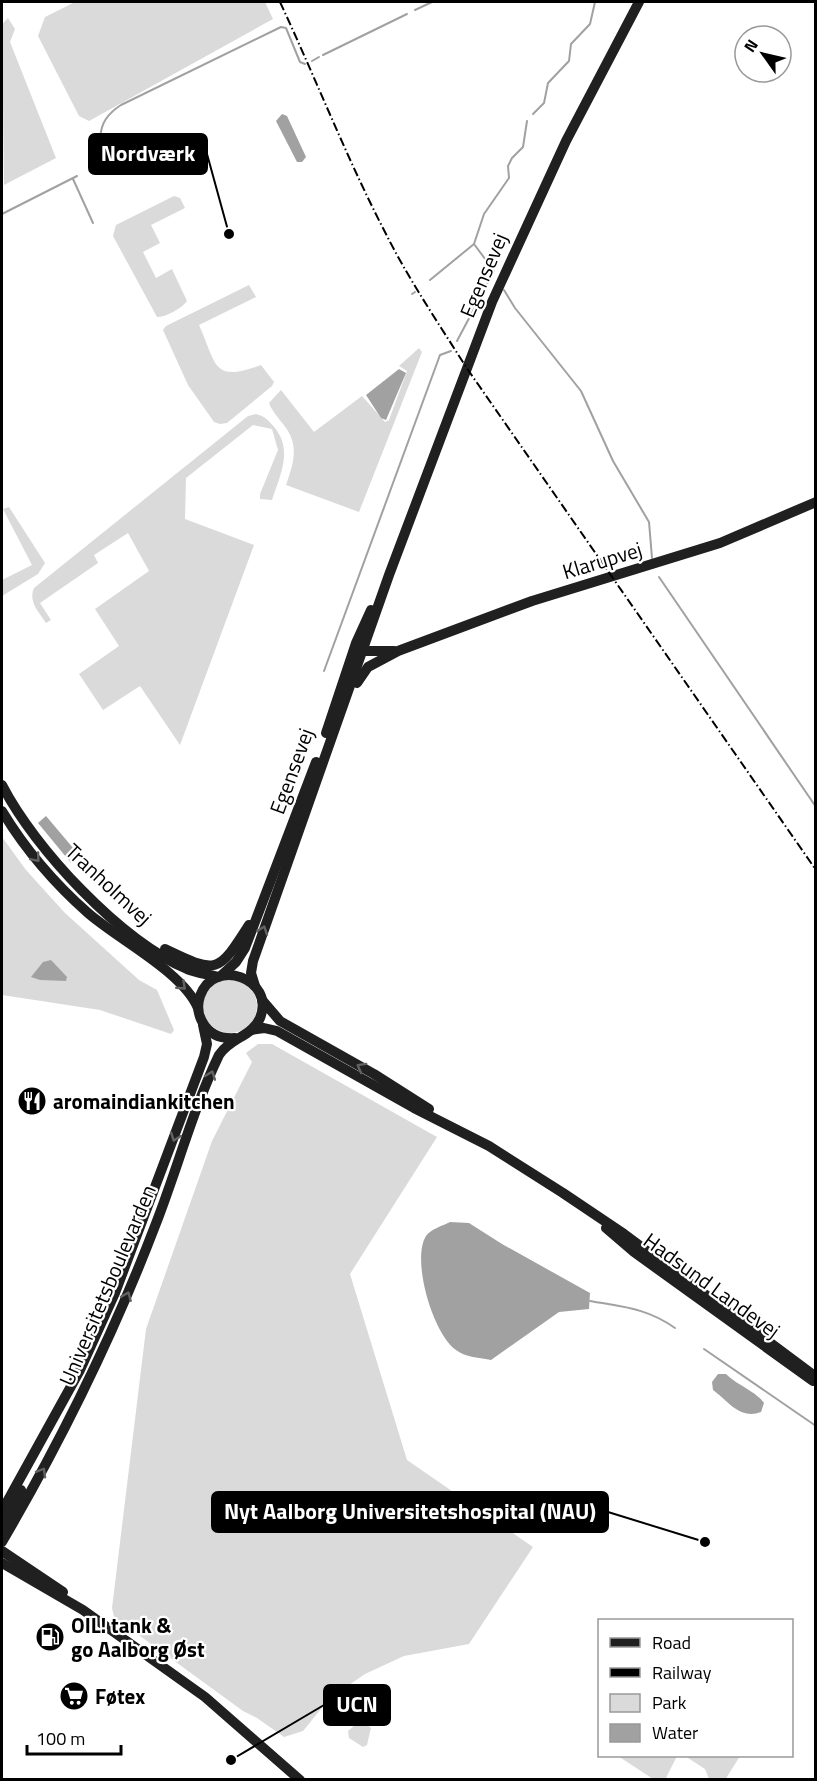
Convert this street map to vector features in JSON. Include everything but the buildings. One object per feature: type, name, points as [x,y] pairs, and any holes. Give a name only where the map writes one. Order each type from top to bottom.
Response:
[{"type":"main road","name":"Egensevej","points":[[255,986],[251,973],[253,961],[367,647],[389,575],[466,367],[512,255],[566,141],[639,2]]},
{"type":"main road","name":"Klarupvej","points":[[398,651],[532,601],[720,543],[816,502]]},
{"type":"main road","name":"Egensevej","points":[[220,976],[242,953],[324,738],[356,643],[389,575]]},
{"type":"main road","points":[[324,738],[357,654],[367,647],[398,651]]},
{"type":"main road","points":[[310,800],[359,678],[368,667],[398,651]]},
{"type":"main road","name":"Tranholmvej","points":[[2,785],[14,809],[40,843],[95,903],[148,946],[186,968],[220,976]]},
{"type":"main road","name":"Tranholmvej","points":[[2,811],[23,844],[56,883],[106,928],[181,984],[192,996],[199,1010]]},
{"type":"main road","points":[[128,930],[180,957],[206,966],[224,961],[234,950],[265,896]]},
{"type":"main road","points":[[220,976],[243,977],[255,986],[261,999],[261,1016],[251,1030],[235,1038],[219,1036],[202,1022],[199,1010],[203,990],[220,976]]},
{"type":"main road","name":"Hadsund Landevej","points":[[261,999],[280,1021],[374,1074],[624,1234],[816,1377]]},
{"type":"main road","name":"Universitetsboulevarden","points":[[2,1511],[80,1370],[143,1226],[204,1057],[207,1038],[202,1022]]},
{"type":"main road","name":"Hadsund Landevej","points":[[251,1030],[264,1028],[277,1031],[414,1108],[464,1132]]},
{"type":"main road","name":"Universitetsboulevarden","points":[[2,1542],[55,1448],[95,1368],[155,1227],[217,1060],[223,1049],[235,1038]]},
{"type":"main road","name":"Hadsund Landevej","points":[[591,1213],[634,1252],[816,1383]]},
{"type":"main road","points":[[2,1526],[17,1497],[36,1450]]},
{"type":"main road","points":[[2,1551],[50,1581],[83,1610],[205,1697],[300,1779]]},
{"type":"main road","points":[[3,1565],[83,1610]]},
{"type":"green space","points":[[75,2],[265,2],[273,19],[89,121],[79,116],[38,36],[45,17]]},
{"type":"green space","points":[[8,18],[15,29],[10,42],[56,158],[4,185],[2,24]]},
{"type":"green space","points":[[174,196],[180,198],[185,208],[151,225],[160,243],[143,252],[156,278],[172,269],[187,301],[173,312],[157,317],[113,236],[116,225]]},
{"type":"green space","points":[[249,285],[256,297],[199,325],[218,367],[233,372],[261,365],[274,382],[227,423],[220,424],[214,422],[188,385],[163,330],[166,326]]},
{"type":"green space","points":[[419,348],[422,352],[359,512],[286,485],[293,458],[293,444],[288,431],[269,403],[281,390],[314,432],[362,396],[385,422],[389,420],[407,371],[399,366]]},
{"type":"green space","points":[[256,414],[264,417],[273,425],[283,445],[283,463],[272,500],[260,499],[260,494],[278,450],[272,429],[253,425],[186,478],[185,519],[254,545],[180,745],[140,686],[103,710],[79,674],[119,646],[95,609],[149,571],[128,533],[94,555],[98,563],[40,603],[51,620],[46,623],[35,607],[32,598],[34,588],[248,416]]},
{"type":"green space","points":[[9,507],[45,563],[38,574],[2,596],[2,580],[32,565],[3,509]]},
{"type":"green space","points":[[2,837],[26,870],[65,913],[139,980],[157,990],[174,1030],[171,1034],[100,1010],[2,995]]},
{"type":"green space","points":[[230,979],[240,981],[249,987],[255,996],[257,1006],[255,1016],[249,1025],[240,1031],[230,1033],[220,1031],[211,1025],[205,1016],[203,1006],[205,996],[211,987],[220,981]]},
{"type":"green space","points":[[258,1044],[272,1044],[437,1137],[350,1274],[407,1460],[533,1547],[469,1644],[404,1656],[365,1674],[330,1698],[303,1731],[284,1737],[243,1711],[114,1617],[112,1608],[146,1329],[212,1141],[252,1062],[246,1053]]},
{"type":"green space","points":[[361,1720],[371,1728],[367,1745],[363,1747],[349,1738],[348,1731]]},
{"type":"green space","points":[[620,1757],[676,1757],[665,1780],[653,1779]]},
{"type":"green space","points":[[687,1757],[739,1757],[725,1780],[709,1779],[705,1769]]},
{"type":"water","points":[[282,114],[287,116],[306,157],[302,162],[297,162],[276,121]]},
{"type":"water","points":[[399,369],[406,373],[386,420],[381,418],[366,395]]},
{"type":"water","points":[[46,816],[79,855],[71,863],[38,823]]},
{"type":"water","points":[[51,960],[67,977],[66,981],[40,980],[31,977],[43,962]]},
{"type":"water","points":[[450,1222],[469,1223],[590,1293],[589,1309],[559,1312],[491,1360],[459,1352],[447,1341],[432,1313],[421,1262],[422,1247],[426,1236]]},
{"type":"water","points":[[718,1374],[726,1374],[757,1395],[764,1403],[761,1412],[754,1414],[741,1411],[713,1390],[712,1382]]},
{"type":"waterway","points":[[415,10],[432,2]]},
{"type":"waterway","points":[[533,114],[544,103],[548,83],[569,61],[571,44],[590,24],[595,2]]},
{"type":"waterway","points":[[323,55],[407,14]]},
{"type":"waterway","points":[[104,164],[108,160],[101,144],[101,129],[108,116],[121,105],[281,27],[286,28],[300,62],[305,64]]},
{"type":"waterway","points":[[312,61],[319,57]]},
{"type":"waterway","points":[[457,341],[494,271],[474,244],[484,214],[509,178],[508,166],[512,158],[523,147],[527,121]]},
{"type":"waterway","points":[[2,214],[77,176]]},
{"type":"waterway","points":[[73,179],[93,223]]},
{"type":"waterway","points":[[430,280],[474,244]]},
{"type":"waterway","points":[[504,290],[515,308],[581,391],[613,461],[649,522],[652,558]]},
{"type":"waterway","points":[[324,671],[440,355],[451,351]]},
{"type":"waterway","points":[[659,577],[816,807]]},
{"type":"waterway","points":[[590,1301],[645,1312],[675,1328]]},
{"type":"waterway","points":[[704,1349],[816,1426]]},
{"type":"railway","points":[[280,2],[372,206],[424,302],[466,367],[816,870]]},
{"type":"place","name":"Nordværk","points":[[229,234]]},
{"type":"place","name":"aromaindiankitchen","points":[[32,1101]]},
{"type":"place","name":"Nyt Aalborg Universitetshospital (NAU)","points":[[705,1542]]},
{"type":"place","name":"OIL! tank & go Aalborg Øst","points":[[50,1637]]},
{"type":"place","name":"Føtex","points":[[74,1696]]},
{"type":"place","name":"UCN","points":[[231,1760]]}]
